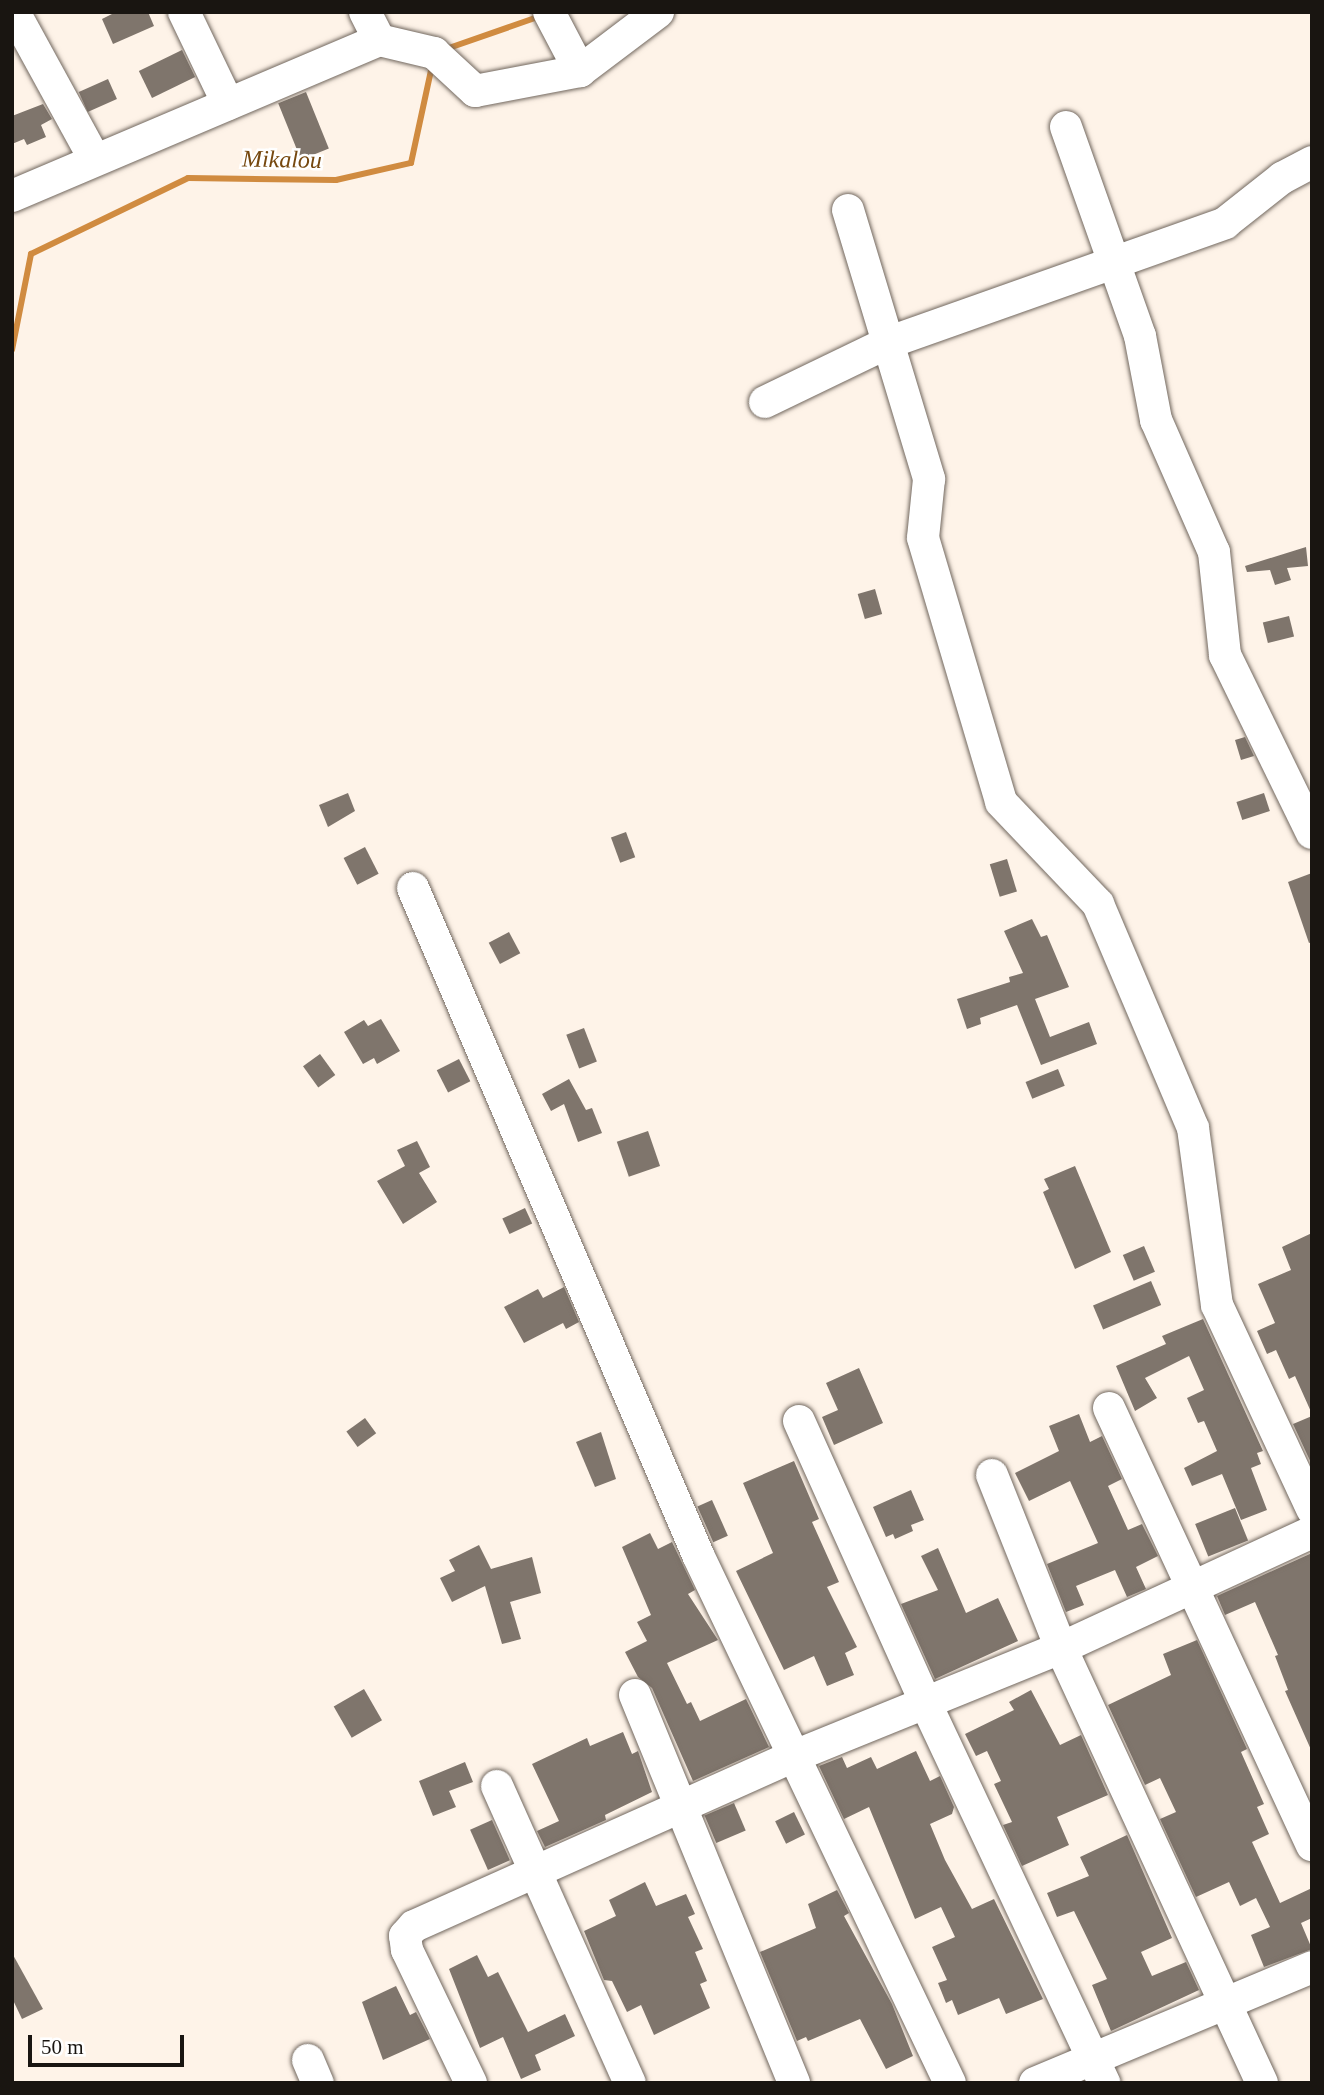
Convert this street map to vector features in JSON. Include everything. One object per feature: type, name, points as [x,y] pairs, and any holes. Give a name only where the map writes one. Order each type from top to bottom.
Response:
[{"type":"street","points":[[14,12],[94,158]]},
{"type":"street","points":[[184,12],[228,104]]},
{"type":"street","points":[[365,12],[379,40]]},
{"type":"street","points":[[550,12],[580,71]]},
{"type":"street","points":[[12,196],[94,158],[379,40],[434,53],[474,91],[580,71],[659,12]]},
{"type":"street","points":[[1066,127],[1140,335],[1156,420],[1214,552],[1226,655],[1312,832]]},
{"type":"street","points":[[765,401],[887,344],[1112,260],[1225,223],[1282,178],[1312,162]]},
{"type":"street","points":[[848,209],[929,479],[923,538],[1001,802],[1098,904],[1193,1128],[1217,1305],[1312,1508]]},
{"type":"street","points":[[412,888],[698,1555],[792,1757],[950,2083]]},
{"type":"street","points":[[1109,1408],[1189,1586],[1312,1845]]},
{"type":"street","points":[[799,1421],[926,1704],[1098,2070]]},
{"type":"street","points":[[992,1475],[1061,1648],[1262,2083]]},
{"type":"street","points":[[471,2083],[407,1950],[405,1936],[414,1926],[538,1874],[792,1757],[1061,1648],[1189,1586],[1312,1532]]},
{"type":"street","points":[[635,1695],[794,2083]]},
{"type":"street","points":[[497,1786],[631,2083]]},
{"type":"street","points":[[1035,2083],[1098,2070],[1225,2003],[1312,1967]]},
{"type":"building","points":[[116,12],[148,12],[154,26],[113,44],[102,19]]},
{"type":"building","points":[[182,50],[195,77],[152,98],[139,71]]},
{"type":"building","points":[[108,79],[117,99],[88,112],[79,92]]},
{"type":"building","points":[[306,92],[329,149],[301,160],[278,103]]},
{"type":"building","points":[[43,104],[52,119],[41,125],[46,137],[27,145],[24,139],[12,144],[12,116]]},
{"type":"building","points":[[1306,547],[1308,566],[1287,568],[1291,580],[1275,585],[1270,570],[1247,572],[1245,566]]},
{"type":"building","points":[[875,589],[882,614],[865,619],[858,594]]},
{"type":"building","points":[[1289,616],[1294,636],[1268,643],[1263,623]]},
{"type":"building","points":[[1245,737],[1254,756],[1241,760],[1235,740]]},
{"type":"building","points":[[348,793],[355,811],[328,827],[319,805]]},
{"type":"building","points":[[1264,793],[1270,811],[1242,820],[1236,802]]},
{"type":"building","points":[[626,832],[635,857],[620,863],[611,837]]},
{"type":"building","points":[[365,847],[379,874],[357,885],[344,858]]},
{"type":"building","points":[[1007,859],[1017,892],[1000,897],[990,864]]},
{"type":"building","points":[[1312,873],[1312,942],[1309,943],[1288,882]]},
{"type":"building","points":[[1032,919],[1041,937],[1047,935],[1069,987],[1035,999],[1050,1037],[1089,1022],[1097,1044],[1041,1065],[1017,1005],[980,1018],[981,1024],[967,1029],[957,999],[1010,982],[1009,977],[1023,973],[1004,931]]},
{"type":"building","points":[[509,932],[520,953],[500,964],[489,943]]},
{"type":"building","points":[[381,1019],[400,1051],[377,1064],[374,1058],[363,1064],[344,1032],[364,1020],[368,1026]]},
{"type":"building","points":[[584,1028],[597,1062],[579,1068],[566,1035]]},
{"type":"building","points":[[320,1054],[335,1075],[318,1087],[303,1066]]},
{"type":"building","points":[[459,1059],[470,1081],[448,1093],[437,1070]]},
{"type":"building","points":[[1058,1069],[1065,1086],[1032,1099],[1026,1082]]},
{"type":"building","points":[[569,1079],[586,1110],[592,1108],[602,1133],[578,1142],[564,1104],[551,1111],[542,1094]]},
{"type":"building","points":[[648,1131],[660,1166],[629,1177],[617,1142]]},
{"type":"building","points":[[417,1141],[430,1167],[419,1173],[437,1202],[403,1224],[377,1181],[405,1166],[397,1150]]},
{"type":"building","points":[[1075,1166],[1111,1252],[1075,1269],[1043,1192],[1049,1189],[1044,1179]]},
{"type":"building","points":[[525,1208],[532,1223],[510,1234],[502,1219]]},
{"type":"building","points":[[1312,1233],[1312,1414],[1295,1376],[1289,1379],[1276,1350],[1267,1354],[1257,1331],[1275,1323],[1258,1284],[1291,1270],[1282,1247]]},
{"type":"building","points":[[1144,1246],[1155,1272],[1134,1281],[1123,1255]]},
{"type":"building","points":[[1151,1281],[1161,1305],[1103,1330],[1093,1306]]},
{"type":"building","points":[[564,1287],[579,1322],[566,1329],[563,1323],[524,1343],[504,1307],[538,1289],[543,1298]]},
{"type":"building","points":[[1203,1319],[1263,1451],[1257,1453],[1261,1464],[1251,1468],[1267,1510],[1241,1520],[1222,1474],[1192,1486],[1184,1468],[1217,1451],[1204,1421],[1198,1423],[1187,1398],[1204,1390],[1189,1356],[1145,1378],[1157,1398],[1135,1411],[1116,1366],[1166,1344],[1162,1336]]},
{"type":"building","points":[[859,1368],[883,1423],[834,1445],[822,1417],[838,1410],[826,1383]]},
{"type":"building","points":[[1079,1414],[1090,1442],[1102,1436],[1122,1479],[1108,1486],[1128,1530],[1142,1524],[1158,1556],[1136,1567],[1146,1589],[1127,1597],[1115,1570],[1076,1586],[1084,1605],[1066,1612],[1047,1564],[1098,1543],[1070,1481],[1029,1501],[1015,1473],[1059,1451],[1049,1426]]},
{"type":"building","points":[[1312,1416],[1312,1465],[1293,1424]]},
{"type":"building","points":[[365,1418],[376,1433],[358,1447],[346,1432]]},
{"type":"building","points":[[601,1432],[616,1479],[595,1487],[576,1442]]},
{"type":"building","points":[[794,1461],[819,1519],[812,1522],[839,1582],[827,1587],[857,1647],[845,1653],[854,1675],[827,1686],[814,1656],[784,1670],[736,1571],[773,1553],[743,1483]]},
{"type":"building","points":[[911,1490],[924,1520],[911,1525],[913,1531],[895,1539],[893,1534],[886,1537],[873,1507]]},
{"type":"building","points":[[712,1500],[728,1536],[713,1542],[697,1507]]},
{"type":"building","points":[[1235,1508],[1248,1540],[1208,1557],[1195,1524]]},
{"type":"building","points":[[650,1533],[658,1549],[672,1542],[695,1590],[688,1594],[718,1640],[667,1663],[687,1704],[691,1702],[700,1721],[746,1699],[769,1747],[693,1781],[652,1688],[638,1677],[625,1652],[647,1641],[637,1622],[651,1615],[622,1547]]},
{"type":"building","points":[[479,1545],[491,1569],[532,1557],[541,1593],[510,1602],[521,1639],[502,1644],[485,1586],[452,1602],[440,1578],[455,1571],[449,1560]]},
{"type":"building","points":[[938,1548],[966,1613],[998,1598],[1018,1641],[935,1679],[901,1604],[938,1590],[921,1556]]},
{"type":"building","points":[[1312,1553],[1312,1752],[1285,1691],[1288,1690],[1275,1656],[1278,1655],[1255,1602],[1225,1615],[1217,1596]]},
{"type":"building","points":[[1197,1640],[1247,1749],[1241,1752],[1264,1804],[1257,1807],[1269,1834],[1252,1842],[1280,1903],[1312,1888],[1312,1918],[1301,1923],[1312,1949],[1264,1967],[1251,1935],[1270,1927],[1256,1898],[1240,1906],[1229,1882],[1196,1897],[1160,1819],[1176,1812],[1160,1778],[1145,1785],[1108,1705],[1171,1675],[1163,1654]]},
{"type":"building","points":[[364,1689],[382,1720],[352,1738],[334,1706]]},
{"type":"building","points":[[1031,1690],[1060,1745],[1081,1735],[1108,1795],[1057,1817],[1069,1845],[1022,1866],[1003,1825],[1012,1822],[994,1784],[1001,1781],[987,1751],[976,1756],[965,1734],[1014,1710],[1009,1702]]},
{"type":"building","points":[[623,1732],[632,1754],[638,1751],[652,1792],[605,1815],[606,1820],[545,1847],[537,1831],[559,1821],[532,1764],[587,1738],[590,1746]]},
{"type":"building","points":[[916,1751],[930,1781],[940,1776],[954,1807],[952,1814],[930,1824],[945,1860],[972,1909],[994,1899],[1043,1999],[1006,2014],[999,1998],[958,2015],[952,2000],[946,2003],[938,1983],[947,1980],[932,1947],[955,1937],[941,1907],[915,1919],[869,1807],[844,1819],[819,1766],[842,1757],[847,1768],[871,1757],[877,1769]]},
{"type":"building","points":[[465,1762],[473,1782],[449,1791],[456,1807],[433,1816],[419,1781]]},
{"type":"building","points":[[734,1803],[746,1831],[716,1843],[705,1816]]},
{"type":"building","points":[[794,1812],[805,1834],[786,1844],[775,1821]]},
{"type":"building","points":[[492,1820],[510,1860],[488,1870],[470,1830]]},
{"type":"building","points":[[1127,1835],[1172,1938],[1141,1952],[1152,1976],[1186,1962],[1199,1990],[1111,2031],[1092,1985],[1107,1979],[1074,1911],[1057,1917],[1047,1893],[1089,1876],[1080,1857]]},
{"type":"building","points":[[645,1882],[656,1906],[686,1894],[695,1914],[688,1917],[703,1949],[695,1952],[707,1981],[700,1984],[710,2008],[654,2035],[641,2005],[627,2012],[612,1981],[604,1980],[584,1931],[616,1916],[609,1900]]},
{"type":"building","points":[[837,1890],[849,1913],[844,1916],[892,2004],[913,2056],[886,2069],[860,2019],[808,2041],[806,2037],[797,2041],[760,1952],[816,1928],[808,1904]]},
{"type":"building","points":[[12,1953],[43,2009],[22,2019],[12,1998]]},
{"type":"building","points":[[477,1955],[488,1977],[498,1972],[528,2032],[565,2014],[575,2036],[535,2055],[541,2070],[521,2079],[503,2037],[480,2048],[449,1969]]},
{"type":"building","points":[[396,1986],[410,2015],[416,2012],[430,2039],[383,2060],[362,2002]]},
{"type":"waterway","name":"Mikalou","points":[[446,49],[541,16]]},
{"type":"waterway","name":"Mikalou","points":[[12,350],[31,254],[188,178],[336,180],[411,163],[432,66]]}]
